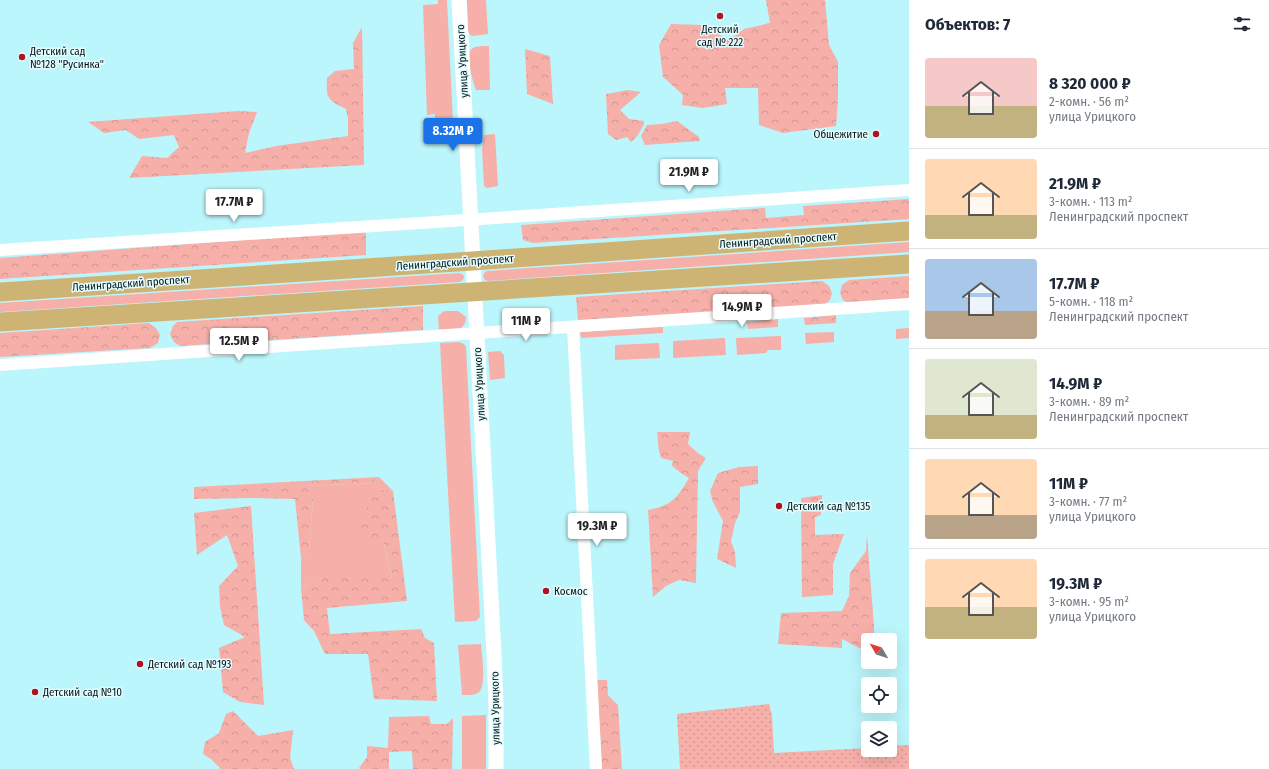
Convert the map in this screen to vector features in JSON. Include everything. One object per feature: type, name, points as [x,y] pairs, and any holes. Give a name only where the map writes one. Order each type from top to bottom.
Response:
[{"type":"main road","name":"Ленинградский проспект","points":[[0,292],[909,231]]},
{"type":"main road","points":[[0,322],[909,264]]},
{"type":"street","name":"улица Урицкого","points":[[459,0],[494,654],[496,769]]},
{"type":"street","points":[[0,250],[909,190]]},
{"type":"street","points":[[0,365],[909,304]]},
{"type":"street","points":[[573,327],[596,769]]},
{"type":"green space","points":[[438,0],[447,0],[453,122],[435,123],[435,114],[427,115],[423,5],[438,4]]},
{"type":"green space","points":[[467,0],[486,0],[488,34],[470,35],[468,31]]},
{"type":"green space","points":[[766,0],[825,0],[829,45],[838,62],[836,126],[783,133],[759,125],[758,88],[725,88],[727,104],[703,108],[682,105],[683,95],[663,77],[659,45],[671,24],[702,25],[729,40],[744,29],[770,23]]},
{"type":"green space","points":[[362,27],[364,165],[129,178],[142,156],[167,158],[179,147],[174,135],[139,139],[126,130],[104,133],[88,122],[238,111],[257,112],[249,133],[245,153],[276,146],[348,136],[348,118],[346,109],[331,101],[329,98],[327,78],[335,71],[354,69],[353,43]]},
{"type":"green space","points":[[489,46],[490,90],[476,90],[470,68],[470,51],[476,47]]},
{"type":"green space","points":[[525,49],[550,56],[553,104],[527,94]]},
{"type":"green space","points":[[628,90],[641,92],[620,110],[629,119],[644,121],[638,135],[631,142],[627,137],[616,140],[608,134],[606,94]]},
{"type":"green space","points":[[677,121],[699,137],[700,141],[645,145],[641,136],[647,125]]},
{"type":"green space","points":[[495,134],[498,186],[487,188],[484,186],[482,149],[484,135]]},
{"type":"green space","points":[[909,199],[909,219],[533,243],[523,240],[521,225],[765,208],[766,218],[804,215],[803,206]]},
{"type":"green space","points":[[366,231],[366,255],[0,279],[0,258]]},
{"type":"green space","points":[[909,242],[909,252],[488,281],[483,277],[484,273],[487,271]]},
{"type":"green space","points":[[459,273],[464,276],[463,280],[460,282],[0,312],[0,303]]},
{"type":"green space","points":[[909,276],[909,300],[850,304],[843,300],[840,293],[842,285],[849,280]]},
{"type":"green space","points":[[822,281],[829,286],[832,293],[830,300],[824,305],[578,320],[576,297]]},
{"type":"green space","points":[[423,306],[423,330],[180,346],[174,342],[170,334],[173,326],[177,322]]},
{"type":"green space","points":[[444,311],[458,311],[466,317],[464,325],[460,329],[439,331],[438,316]]},
{"type":"green space","points":[[836,315],[836,323],[805,325],[804,318]]},
{"type":"green space","points":[[778,319],[778,327],[748,329],[747,322]]},
{"type":"green space","points":[[149,323],[156,328],[160,335],[158,343],[150,348],[0,357],[0,333]]},
{"type":"green space","points":[[663,327],[663,333],[581,338],[580,332]]},
{"type":"green space","points":[[909,328],[909,338],[896,339],[896,329]]},
{"type":"green space","points":[[834,332],[834,342],[806,344],[805,333]]},
{"type":"green space","points":[[781,336],[781,350],[768,350],[766,353],[737,355],[736,338]]},
{"type":"green space","points":[[725,338],[726,355],[673,358],[673,341]]},
{"type":"green space","points":[[459,342],[464,344],[466,347],[480,617],[476,621],[455,622],[440,343]]},
{"type":"green space","points":[[659,343],[660,358],[615,360],[615,345]]},
{"type":"green space","points":[[500,351],[504,355],[505,378],[490,380],[488,352]]},
{"type":"green space","points":[[657,432],[690,432],[688,444],[706,458],[698,471],[696,583],[679,580],[666,586],[653,597],[648,510],[663,506],[673,500],[689,478],[672,466],[673,461],[661,458]]},
{"type":"green space","points":[[758,466],[758,484],[740,487],[740,512],[735,523],[731,541],[735,552],[736,568],[717,559],[723,521],[713,502],[710,491],[718,473],[739,467]]},
{"type":"green space","points":[[379,477],[393,491],[378,489],[382,537],[392,579],[323,578],[301,587],[301,558],[309,549],[313,499],[304,486],[371,483]]},
{"type":"green space","points":[[379,477],[371,483],[305,486],[313,499],[309,549],[301,558],[295,499],[194,499],[194,487]]},
{"type":"green space","points":[[378,489],[393,491],[407,601],[327,608],[330,634],[421,629],[425,638],[434,643],[437,701],[374,699],[368,654],[325,654],[314,631],[304,620],[301,587],[323,578],[392,578],[382,537],[363,540],[353,530]]},
{"type":"green space","points":[[822,495],[821,515],[815,517],[815,535],[844,534],[833,564],[833,595],[802,597],[801,498]]},
{"type":"green space","points":[[251,506],[264,705],[240,702],[223,692],[219,648],[245,637],[224,625],[220,607],[219,586],[238,566],[227,535],[197,555],[194,513]]},
{"type":"green space","points":[[867,535],[874,633],[861,633],[861,649],[842,639],[842,648],[778,644],[781,613],[842,611],[849,596],[850,573],[866,551]]},
{"type":"green space","points":[[481,644],[483,669],[482,687],[476,694],[462,695],[458,645]]},
{"type":"green space","points":[[597,680],[607,680],[608,695],[618,705],[622,769],[602,769]]},
{"type":"green space","points":[[769,704],[772,715],[774,753],[861,748],[861,757],[897,757],[897,746],[909,745],[909,769],[680,769],[677,714]]},
{"type":"green space","points":[[233,711],[258,736],[293,730],[290,758],[294,769],[221,769],[211,759],[203,754],[205,742],[219,733],[226,714]]},
{"type":"green space","points":[[486,715],[486,769],[462,769],[462,716]]},
{"type":"green space","points":[[429,716],[431,724],[447,724],[453,718],[452,769],[413,769],[412,751],[389,752],[389,769],[359,768],[367,757],[367,746],[388,748],[389,717]]},
{"type":"place","name":"Детский сад № 222","points":[[720,16]]},
{"type":"place","name":"Детский сад №128 \"Русинка\"","points":[[22,57]]},
{"type":"place","name":"Общежитие","points":[[876,134]]},
{"type":"place","name":"Детский сад №135","points":[[779,506]]},
{"type":"place","name":"Космос","points":[[546,591]]},
{"type":"place","name":"Детский сад №193","points":[[140,664]]},
{"type":"place","name":"Детский сад №10","points":[[35,692]]}]
